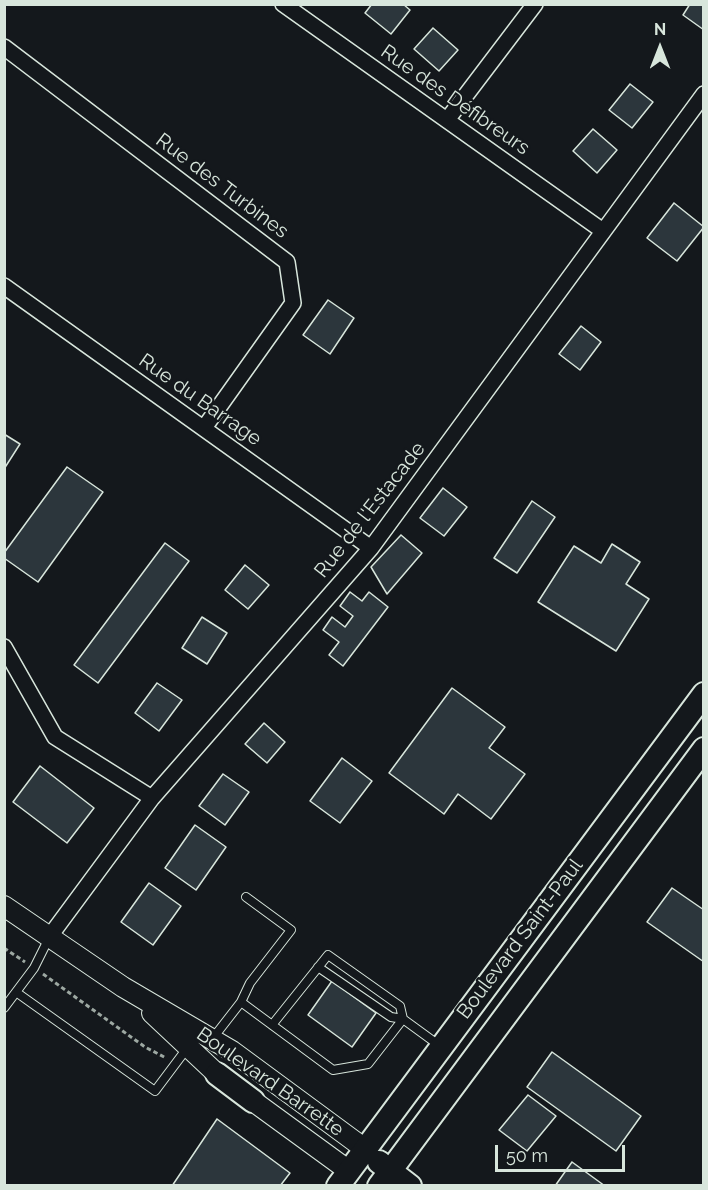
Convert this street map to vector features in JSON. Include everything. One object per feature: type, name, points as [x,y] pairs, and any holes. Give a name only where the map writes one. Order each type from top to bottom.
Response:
[{"type":"main road","name":"Boulevard Saint-Paul","points":[[344,1178],[704,694]]},
{"type":"main road","name":"Boulevard Saint-Paul","points":[[385,1178],[704,749]]},
{"type":"main road","name":"Boulevard Barrette","points":[[217,1074],[253,1101]]},
{"type":"main road","name":"Boulevard Barrette","points":[[364,1149],[385,1178],[410,1185]]},
{"type":"main road","name":"Boulevard Barrette","points":[[344,1178],[372,1185]]},
{"type":"street","name":"Rue des Défibreurs","points":[[283,4],[603,231]]},
{"type":"street","points":[[447,120],[535,4]]},
{"type":"street","name":"Rue des Turbines","points":[[4,47],[287,262],[293,303],[204,428]]},
{"type":"street","name":"Rue de l'Estacade","points":[[50,936],[152,798],[371,548],[704,94]]},
{"type":"street","name":"Rue du Barrage","points":[[4,286],[371,548]]},
{"type":"street","points":[[4,647],[55,737],[152,798]]},
{"type":"street","name":"Boulevard Barrette","points":[[4,906],[200,1043],[232,1051],[364,1149]]},
{"type":"street","name":"Boulevard Barrette","points":[[200,1043],[217,1074]]},
{"type":"street","name":"Boulevard Barrette","points":[[253,1101],[344,1178]]},
{"type":"lane","points":[[16,992],[155,1091],[241,1002],[250,983],[291,930],[246,897]]},
{"type":"lane","points":[[4,1008],[34,968],[50,936]]},
{"type":"lane","points":[[273,1025],[328,955],[400,1006],[403,1019]]},
{"type":"lane","points":[[318,967],[391,1017],[403,1019],[441,1046]]},
{"type":"lane","points":[[241,1002],[333,1070],[368,1064],[403,1019]]},
{"type":"path","points":[[4,948],[22,960]]},
{"type":"path","points":[[46,976],[156,1054]]},
{"type":"building","points":[[372,4],[403,4],[410,10],[391,34],[365,13]]},
{"type":"building","points":[[690,4],[704,4],[704,30],[683,15]]},
{"type":"building","points":[[433,28],[458,50],[439,71],[414,49]]},
{"type":"building","points":[[630,84],[653,102],[632,128],[609,110]]},
{"type":"building","points":[[593,129],[617,150],[597,173],[573,151]]},
{"type":"building","points":[[674,203],[704,227],[677,261],[647,238]]},
{"type":"building","points":[[328,300],[354,318],[330,354],[303,335]]},
{"type":"building","points":[[581,326],[601,342],[580,370],[559,354]]},
{"type":"building","points":[[4,434],[20,444],[4,469]]},
{"type":"building","points":[[67,467],[103,492],[38,582],[4,558],[4,553]]},
{"type":"building","points":[[443,488],[467,507],[444,536],[420,518]]},
{"type":"building","points":[[532,501],[555,517],[517,573],[494,558]]},
{"type":"building","points":[[401,535],[422,553],[387,594],[371,567]]},
{"type":"building","points":[[165,543],[189,561],[98,683],[74,665]]},
{"type":"building","points":[[612,544],[640,562],[626,584],[649,599],[616,651],[538,602],[574,546],[601,563]]},
{"type":"building","points":[[245,565],[269,585],[248,609],[225,590]]},
{"type":"building","points":[[350,592],[362,601],[369,592],[388,607],[343,666],[329,655],[339,642],[323,630],[332,617],[345,627],[353,616],[340,606]]},
{"type":"building","points":[[202,617],[227,633],[207,664],[182,648]]},
{"type":"building","points":[[157,683],[182,700],[159,731],[135,713]]},
{"type":"building","points":[[452,688],[505,727],[489,748],[525,774],[491,819],[458,794],[444,814],[389,773]]},
{"type":"building","points":[[264,723],[285,742],[267,763],[245,744]]},
{"type":"building","points":[[342,758],[372,781],[340,823],[310,801]]},
{"type":"building","points":[[40,766],[94,808],[67,843],[13,802]]},
{"type":"building","points":[[223,774],[249,792],[225,825],[199,806]]},
{"type":"building","points":[[195,825],[226,847],[196,890],[165,868]]},
{"type":"building","points":[[149,883],[181,906],[153,945],[121,922]]},
{"type":"building","points":[[672,888],[704,910],[704,962],[647,922]]},
{"type":"building","points":[[332,981],[376,1013],[352,1047],[308,1015]]},
{"type":"building","points":[[552,1052],[641,1116],[616,1151],[527,1087]]},
{"type":"building","points":[[528,1095],[556,1116],[527,1151],[499,1130]]},
{"type":"building","points":[[217,1119],[290,1173],[280,1186],[172,1186]]},
{"type":"building","points":[[572,1162],[605,1186],[555,1186]]}]
